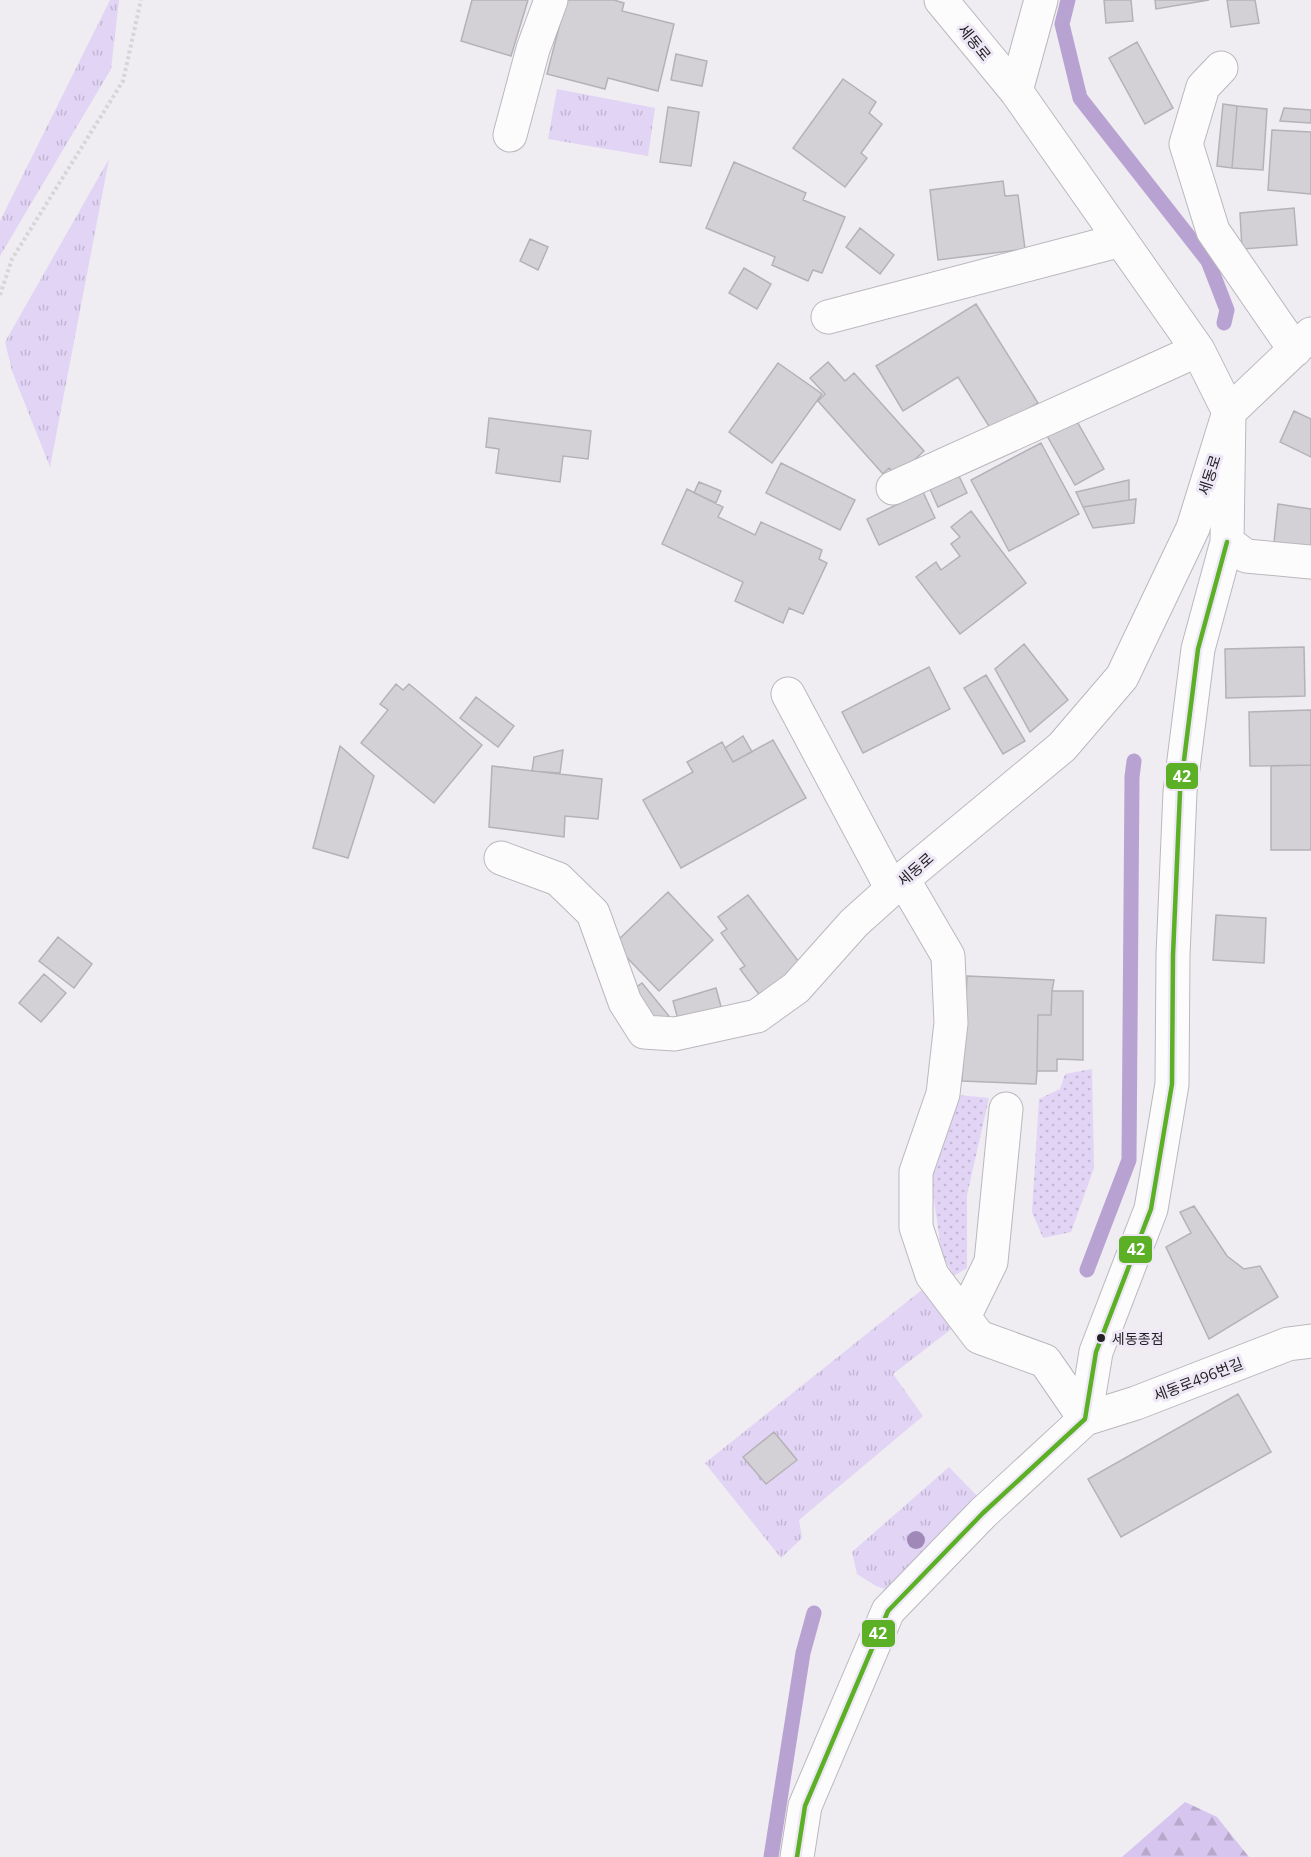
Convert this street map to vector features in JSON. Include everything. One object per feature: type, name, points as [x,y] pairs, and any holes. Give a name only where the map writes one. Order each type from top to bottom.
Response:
[{"type":"street","points":[[510,135],[533,49],[551,0]]},
{"type":"street","name":"세동로","points":[[941,0],[1016,91],[1198,350],[1230,412],[1227,542],[1198,650],[1180,792],[1173,955],[1172,1084],[1151,1209],[1096,1352],[1085,1419]]},
{"type":"street","points":[[1016,91],[1041,0]]},
{"type":"street","points":[[1221,68],[1203,87],[1186,144],[1213,231],[1303,342],[1230,412]]},
{"type":"street","points":[[828,317],[1120,240]]},
{"type":"street","points":[[893,488],[1198,350]]},
{"type":"street","name":"세동로","points":[[501,858],[558,879],[593,913],[625,1002],[644,1032],[675,1034],[757,1016],[796,988],[854,923],[898,884],[1062,747],[1122,677],[1193,528],[1230,412]]},
{"type":"street","points":[[1227,542],[1246,556],[1311,562]]},
{"type":"street","points":[[788,694],[898,884],[948,956],[951,1023],[943,1094],[916,1172],[916,1227],[932,1275],[980,1337],[1045,1361],[1085,1419],[983,1513],[888,1611],[805,1806],[797,1857]]},
{"type":"street","points":[[964,1317],[991,1262],[1006,1109]]},
{"type":"street","name":"세동로496번길","points":[[1085,1419],[1136,1403],[1288,1344],[1311,1341]]},
{"type":"path","points":[[0,295],[12,259],[123,81],[141,0]]},
{"type":"green space","points":[[110,0],[119,0],[111,69],[0,256],[0,221]]},
{"type":"green space","points":[[557,89],[655,108],[648,156],[548,139]]},
{"type":"green space","points":[[109,159],[50,467],[12,371],[5,342]]},
{"type":"green space","points":[[1092,1069],[1094,1168],[1071,1232],[1043,1238],[1032,1212],[1039,1099],[1060,1089],[1065,1074]]},
{"type":"green space","points":[[958,1095],[989,1098],[967,1195],[967,1268],[954,1276],[942,1255],[931,1180]]},
{"type":"green space","points":[[923,1289],[954,1327],[893,1374],[923,1416],[799,1520],[802,1538],[781,1558],[705,1463]]},
{"type":"green space","points":[[949,1467],[978,1497],[888,1590],[876,1586],[857,1574],[852,1552]]},
{"type":"green space","points":[[1185,1802],[1217,1817],[1249,1857],[1122,1857]]},
{"type":"building","points":[[472,0],[528,0],[511,56],[461,41]]},
{"type":"building","points":[[566,0],[614,0],[624,3],[622,11],[674,24],[658,91],[608,78],[605,89],[547,74]]},
{"type":"building","points":[[1104,0],[1131,0],[1133,21],[1106,23]]},
{"type":"building","points":[[1155,0],[1209,0],[1156,9]]},
{"type":"building","points":[[1227,0],[1255,0],[1259,23],[1231,27]]},
{"type":"building","points":[[1137,42],[1173,108],[1145,124],[1109,58]]},
{"type":"building","points":[[676,54],[707,61],[702,86],[671,80]]},
{"type":"building","points":[[843,79],[876,102],[869,113],[882,124],[861,153],[867,158],[845,187],[793,148]]},
{"type":"building","points":[[1223,104],[1237,106],[1232,168],[1217,166]]},
{"type":"building","points":[[1237,106],[1267,109],[1263,170],[1232,168]]},
{"type":"building","points":[[668,107],[699,112],[691,166],[660,162]]},
{"type":"building","points":[[1284,108],[1311,110],[1311,123],[1280,121]]},
{"type":"building","points":[[1272,130],[1311,132],[1311,194],[1268,190]]},
{"type":"building","points":[[734,162],[806,193],[803,200],[845,217],[822,273],[813,270],[808,281],[772,265],[775,257],[706,228]]},
{"type":"building","points":[[1003,181],[1005,196],[1018,195],[1025,249],[938,260],[930,190]]},
{"type":"building","points":[[1294,208],[1297,245],[1242,249],[1240,213]]},
{"type":"building","points":[[860,228],[894,255],[880,274],[846,247]]},
{"type":"building","points":[[530,239],[548,247],[538,270],[520,261]]},
{"type":"building","points":[[744,268],[771,284],[757,309],[729,293]]},
{"type":"building","points":[[976,304],[1038,403],[992,431],[958,377],[903,411],[876,366]]},
{"type":"building","points":[[828,362],[845,381],[854,373],[924,451],[897,476],[889,468],[883,474],[818,401],[825,394],[810,378]]},
{"type":"building","points":[[778,363],[822,394],[772,463],[729,432]]},
{"type":"building","points":[[1294,411],[1311,419],[1311,457],[1280,442]]},
{"type":"building","points":[[489,418],[591,431],[588,459],[563,456],[560,482],[496,473],[499,449],[486,447]]},
{"type":"building","points":[[1075,418],[1104,469],[1075,485],[1046,434]]},
{"type":"building","points":[[1041,443],[1079,514],[1009,551],[971,480]]},
{"type":"building","points":[[781,463],[855,500],[840,530],[766,493]]},
{"type":"building","points":[[958,474],[967,493],[938,507],[929,487]]},
{"type":"building","points":[[1129,480],[1129,500],[1083,507],[1076,492]]},
{"type":"building","points":[[699,482],[721,491],[716,503],[694,493]]},
{"type":"building","points":[[687,489],[723,507],[718,517],[755,535],[761,522],[822,550],[819,559],[827,563],[803,614],[789,608],[783,623],[735,601],[743,582],[662,544]]},
{"type":"building","points":[[923,492],[935,518],[879,545],[867,519]]},
{"type":"building","points":[[1136,499],[1134,523],[1093,528],[1083,507]]},
{"type":"building","points":[[1278,504],[1311,509],[1311,547],[1274,542]]},
{"type":"building","points":[[971,511],[1026,583],[960,634],[916,577],[936,562],[941,570],[960,556],[951,544],[960,537],[951,527]]},
{"type":"building","points":[[1024,644],[1068,700],[1030,732],[995,669]]},
{"type":"building","points":[[1304,647],[1305,696],[1226,698],[1225,649]]},
{"type":"building","points":[[929,667],[950,709],[863,753],[842,712]]},
{"type":"building","points":[[986,675],[1025,741],[1003,754],[964,688]]},
{"type":"building","points":[[396,684],[403,690],[409,684],[482,745],[434,803],[361,743],[388,710],[380,704]]},
{"type":"building","points":[[476,697],[514,726],[498,747],[460,718]]},
{"type":"building","points":[[1311,710],[1311,765],[1250,766],[1249,712]]},
{"type":"building","points":[[743,736],[752,752],[733,762],[725,748]]},
{"type":"building","points":[[773,740],[806,798],[681,868],[643,800],[693,772],[687,762],[722,742],[733,762]]},
{"type":"building","points":[[340,746],[374,776],[348,858],[313,848]]},
{"type":"building","points":[[563,750],[560,773],[532,771],[534,757]]},
{"type":"building","points":[[1311,765],[1311,850],[1271,850],[1271,766]]},
{"type":"building","points":[[492,766],[602,779],[598,819],[565,816],[564,837],[489,827]]},
{"type":"building","points":[[668,892],[713,940],[659,991],[614,944]]},
{"type":"building","points":[[748,895],[802,966],[761,997],[740,969],[745,966],[721,933],[727,929],[718,917]]},
{"type":"building","points":[[1216,915],[1266,918],[1264,963],[1213,960]]},
{"type":"building","points":[[58,937],[92,964],[74,988],[39,961]]},
{"type":"building","points":[[44,974],[66,993],[41,1022],[19,1003]]},
{"type":"building","points":[[967,976],[1054,980],[1051,1015],[1038,1015],[1036,1084],[962,1081]]},
{"type":"building","points":[[642,983],[669,1016],[657,1025],[631,991]]},
{"type":"building","points":[[716,988],[723,1014],[680,1027],[673,1001]]},
{"type":"building","points":[[1052,991],[1083,991],[1083,1060],[1057,1059],[1057,1071],[1037,1071],[1038,1015],[1051,1015]]},
{"type":"building","points":[[1194,1206],[1227,1256],[1244,1269],[1260,1266],[1278,1297],[1209,1339],[1166,1247],[1191,1233],[1180,1212]]},
{"type":"building","points":[[1238,1394],[1271,1452],[1121,1537],[1088,1479]]},
{"type":"building","points":[[774,1432],[797,1460],[766,1484],[743,1457]]},
{"type":"waterway","points":[[1068,0],[1062,24],[1080,98],[1208,261],[1227,310],[1224,323]]},
{"type":"waterway","points":[[1087,1270],[1129,1160],[1134,761]]},
{"type":"waterway","points":[[771,1857],[803,1653],[814,1613]]},
{"type":"transit line","name":"42","points":[[797,1857],[805,1806],[888,1611],[983,1513],[1085,1419],[1096,1352],[1151,1209],[1172,1084],[1173,955],[1180,792],[1198,649],[1227,542]]},
{"type":"place","name":"세동종점","points":[[1101,1338]]}]
